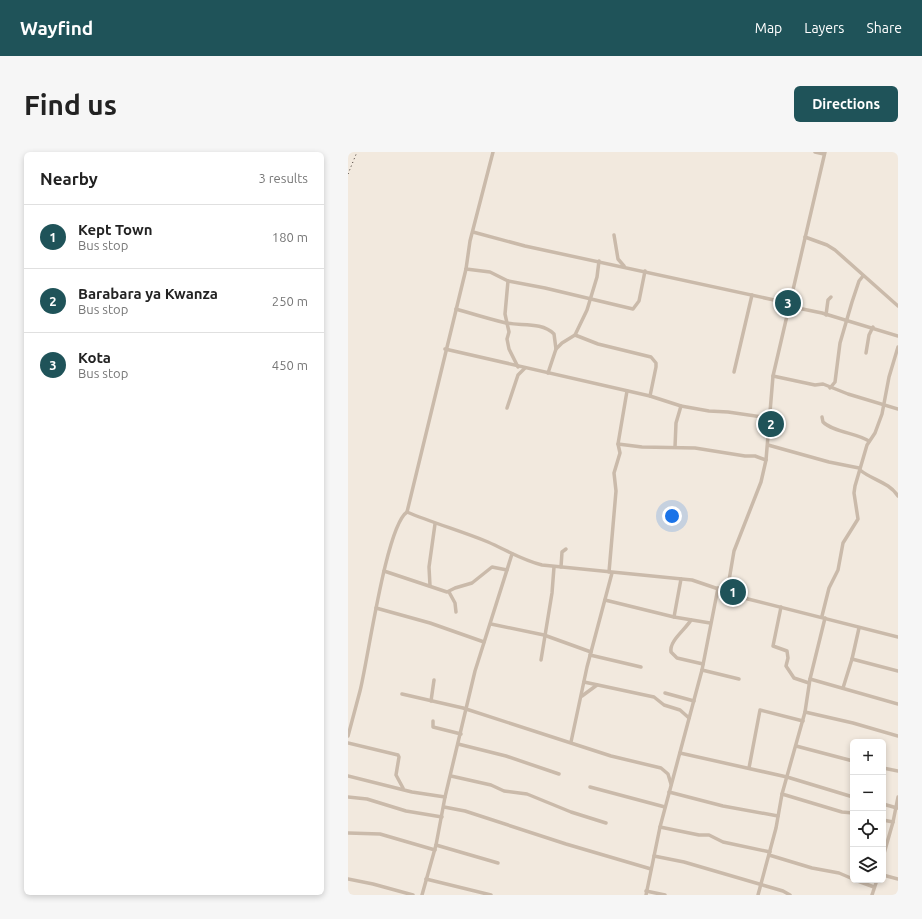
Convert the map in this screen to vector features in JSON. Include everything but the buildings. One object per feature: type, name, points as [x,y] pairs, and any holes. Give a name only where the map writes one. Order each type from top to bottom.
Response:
[{"type":"street","points":[[348,736],[360,692],[384,571],[397,526],[402,515],[407,512],[493,152]]},
{"type":"street","points":[[727,592],[734,551],[761,482],[766,460],[773,376],[788,305],[824,153],[815,152]]},
{"type":"street","points":[[473,232],[525,246],[752,295],[873,327],[898,336]]},
{"type":"street","points":[[614,235],[618,259],[625,267]]},
{"type":"street","points":[[805,238],[827,245],[835,250],[898,306]]},
{"type":"street","points":[[556,349],[574,335],[590,300],[597,277],[599,261]]},
{"type":"street","points":[[466,269],[490,272],[508,281],[545,288],[628,309],[635,308],[639,302],[644,271]]},
{"type":"street","points":[[830,388],[835,382],[840,343],[859,281],[863,276]]},
{"type":"street","points":[[507,408],[518,375],[517,366],[509,349],[505,314],[508,281]]},
{"type":"street","points":[[734,372],[752,295]]},
{"type":"street","points":[[826,315],[828,300],[831,297]]},
{"type":"street","points":[[456,309],[507,323],[531,325],[550,331],[554,334],[556,349],[548,373]]},
{"type":"street","points":[[866,353],[868,338],[873,327]]},
{"type":"street","points":[[574,335],[598,344],[651,358],[656,363],[656,366],[650,396]]},
{"type":"street","points":[[758,895],[770,853],[782,794],[803,721],[830,588],[838,570],[844,543],[858,518],[854,492],[869,441],[878,426],[884,404],[891,366],[898,347]]},
{"type":"street","points":[[445,349],[650,396],[681,406],[709,412],[728,412],[770,418]]},
{"type":"street","points":[[518,375],[525,368]]},
{"type":"street","points":[[773,376],[815,384],[823,384],[830,388],[898,409]]},
{"type":"street","points":[[572,742],[590,654],[605,600],[610,573],[616,491],[614,473],[620,451],[618,444],[626,391]]},
{"type":"street","points":[[675,447],[676,423],[681,406]]},
{"type":"street","points":[[822,417],[823,422],[829,427],[855,434],[869,441]]},
{"type":"street","points":[[618,444],[642,448],[675,447],[755,456],[766,460]]},
{"type":"street","points":[[768,445],[860,469],[868,476],[889,486],[898,496]]},
{"type":"street","points":[[407,512],[435,524],[489,542],[532,563],[610,573],[692,580],[727,592],[781,607],[898,637]]},
{"type":"street","points":[[430,586],[429,567],[435,524]]},
{"type":"street","points":[[561,567],[562,552],[566,549]]},
{"type":"street","points":[[422,895],[435,850],[445,797],[466,710],[484,642],[491,624],[512,554]]},
{"type":"street","points":[[541,660],[552,594],[554,566]]},
{"type":"street","points":[[449,592],[455,588],[472,583],[492,567],[507,570]]},
{"type":"street","points":[[384,571],[449,592],[456,603],[456,612]]},
{"type":"street","points":[[674,617],[681,580]]},
{"type":"street","points":[[665,895],[646,893],[665,807],[702,670],[718,588]]},
{"type":"street","points":[[605,600],[674,617],[710,623]]},
{"type":"street","points":[[781,607],[773,646],[787,651],[788,658],[786,666],[792,675],[898,704]]},
{"type":"street","points":[[376,608],[484,642]]},
{"type":"street","points":[[691,620],[672,643],[671,652],[677,658],[702,664]]},
{"type":"street","points":[[446,629],[448,623]]},
{"type":"street","points":[[491,624],[544,635],[575,645],[590,654],[641,667]]},
{"type":"street","points":[[843,688],[852,659],[859,628]]},
{"type":"street","points":[[852,659],[898,671]]},
{"type":"street","points":[[702,670],[739,679]]},
{"type":"street","points":[[431,701],[434,680]]},
{"type":"street","points":[[584,682],[654,697],[664,705],[680,710],[689,718]]},
{"type":"street","points":[[582,696],[597,685]]},
{"type":"street","points":[[665,693],[694,701]]},
{"type":"street","points":[[402,694],[466,710],[572,742],[611,756],[661,768],[668,774],[672,785]]},
{"type":"street","points":[[749,768],[760,710],[803,721]]},
{"type":"street","points":[[805,712],[853,723],[898,736]]},
{"type":"street","points":[[433,721],[432,727],[461,734]]},
{"type":"street","points":[[348,743],[398,755],[397,778],[404,789]]},
{"type":"street","points":[[458,744],[506,756],[559,774]]},
{"type":"street","points":[[796,746],[850,760]]},
{"type":"street","points":[[680,753],[723,764],[749,768],[787,777],[850,796]]},
{"type":"street","points":[[886,769],[898,771]]},
{"type":"street","points":[[348,776],[445,797]]},
{"type":"street","points":[[451,776],[491,785],[504,791],[527,794],[571,812],[606,823]]},
{"type":"street","points":[[590,787],[665,807]]},
{"type":"street","points":[[669,792],[723,806],[778,816]]},
{"type":"street","points":[[782,794],[850,813]]},
{"type":"street","points":[[348,797],[367,799],[406,811],[442,817]]},
{"type":"street","points":[[886,847],[893,822],[897,814],[898,797]]},
{"type":"street","points":[[886,805],[897,808]]},
{"type":"street","points":[[444,807],[469,812],[566,844],[652,869]]},
{"type":"street","points":[[886,821],[893,822]]},
{"type":"street","points":[[660,827],[699,835],[709,835],[723,842],[770,853],[812,868],[839,874],[850,878]]},
{"type":"street","points":[[348,833],[380,834],[435,850]]},
{"type":"street","points":[[436,845],[498,863]]},
{"type":"street","points":[[654,856],[684,862],[783,891],[790,895]]},
{"type":"street","points":[[886,876],[898,879]]},
{"type":"street","points":[[348,879],[413,895]]},
{"type":"street","points":[[426,879],[491,895]]},
{"type":"street","points":[[863,883],[874,887]]},
{"type":"street","points":[[872,895],[876,883]]},
{"type":"railway","points":[[348,174],[357,152]]},
{"type":"place","name":"Kota","points":[[788,303]]},
{"type":"place","name":"Barabara ya Kwanza","points":[[771,424]]},
{"type":"place","name":"Kept Town","points":[[733,592]]}]
